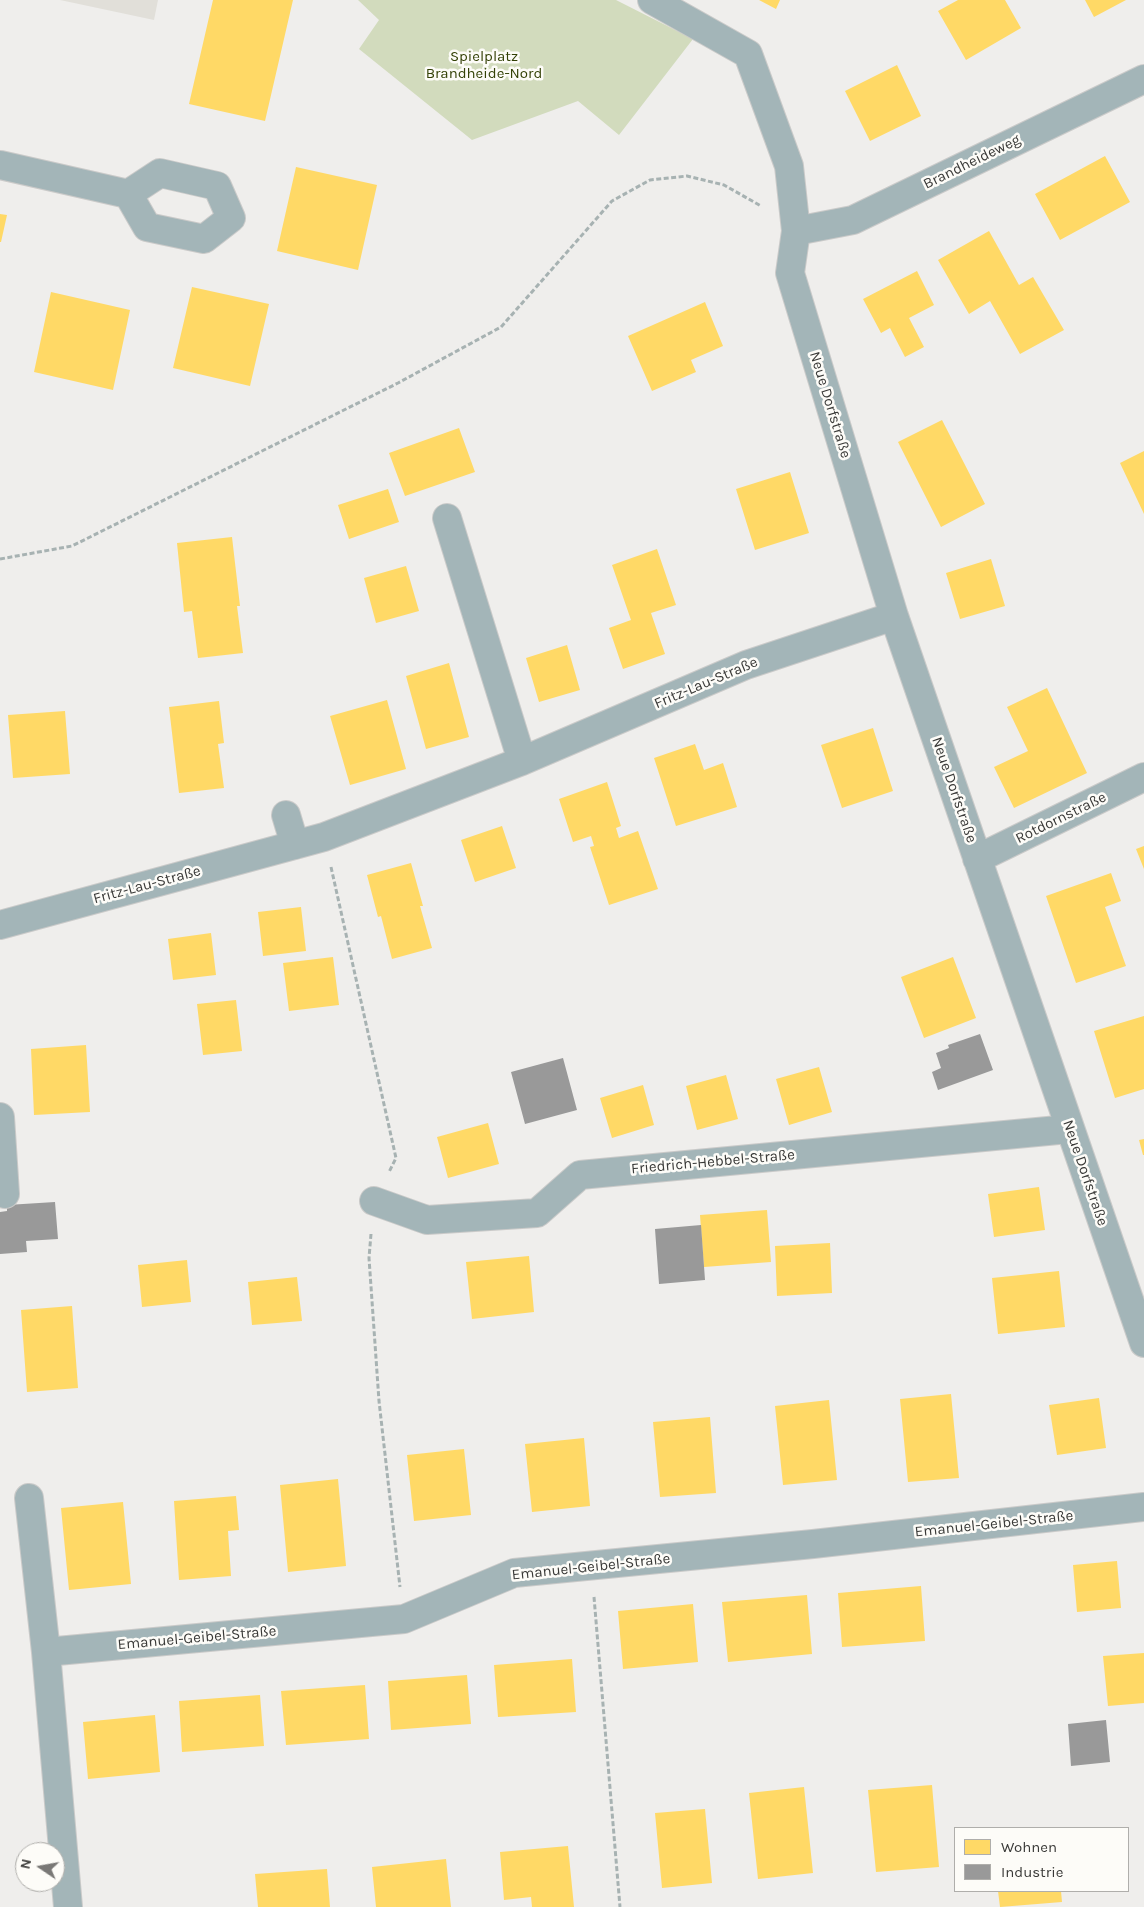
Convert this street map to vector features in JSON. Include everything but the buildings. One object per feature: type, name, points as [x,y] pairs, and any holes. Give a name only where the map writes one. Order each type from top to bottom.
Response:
[{"type":"street","name":"Neue Dorfstraße","points":[[652,0],[748,54],[790,166],[796,231],[790,273],[894,616],[1144,1343]]},
{"type":"street","name":"Brandheideweg","points":[[796,231],[853,220],[1144,79]]},
{"type":"street","points":[[0,165],[128,194]]},
{"type":"street","points":[[447,518],[522,761]]},
{"type":"street","name":"Fritz-Lau-Straße","points":[[0,925],[324,836],[522,761],[746,665],[894,616]]},
{"type":"street","name":"Rotdornstraße","points":[[977,859],[1144,777]]},
{"type":"street","points":[[286,816],[295,845]]},
{"type":"street","points":[[0,1117],[5,1194]]},
{"type":"street","name":"Friedrich-Hebbel-Straße","points":[[374,1201],[427,1220],[537,1213],[580,1175],[1069,1129]]},
{"type":"street","points":[[29,1498],[46,1652],[68,1907]]},
{"type":"street","name":"Emanuel-Geibel-Straße","points":[[46,1652],[404,1620],[514,1573],[813,1544],[1144,1506]]},
{"type":"path","points":[[0,559],[72,546],[398,383],[501,327],[612,200],[650,180],[687,176],[724,185],[760,204],[796,231]]},
{"type":"path","points":[[591,1566],[620,1907]]},
{"type":"shaded area","points":[[60,0],[158,0],[154,20]]},
{"type":"green space","name":"Spielplatz Brandheide-Nord","points":[[358,0],[616,0],[693,39],[619,135],[578,101],[472,140],[359,49],[379,20]]}]
